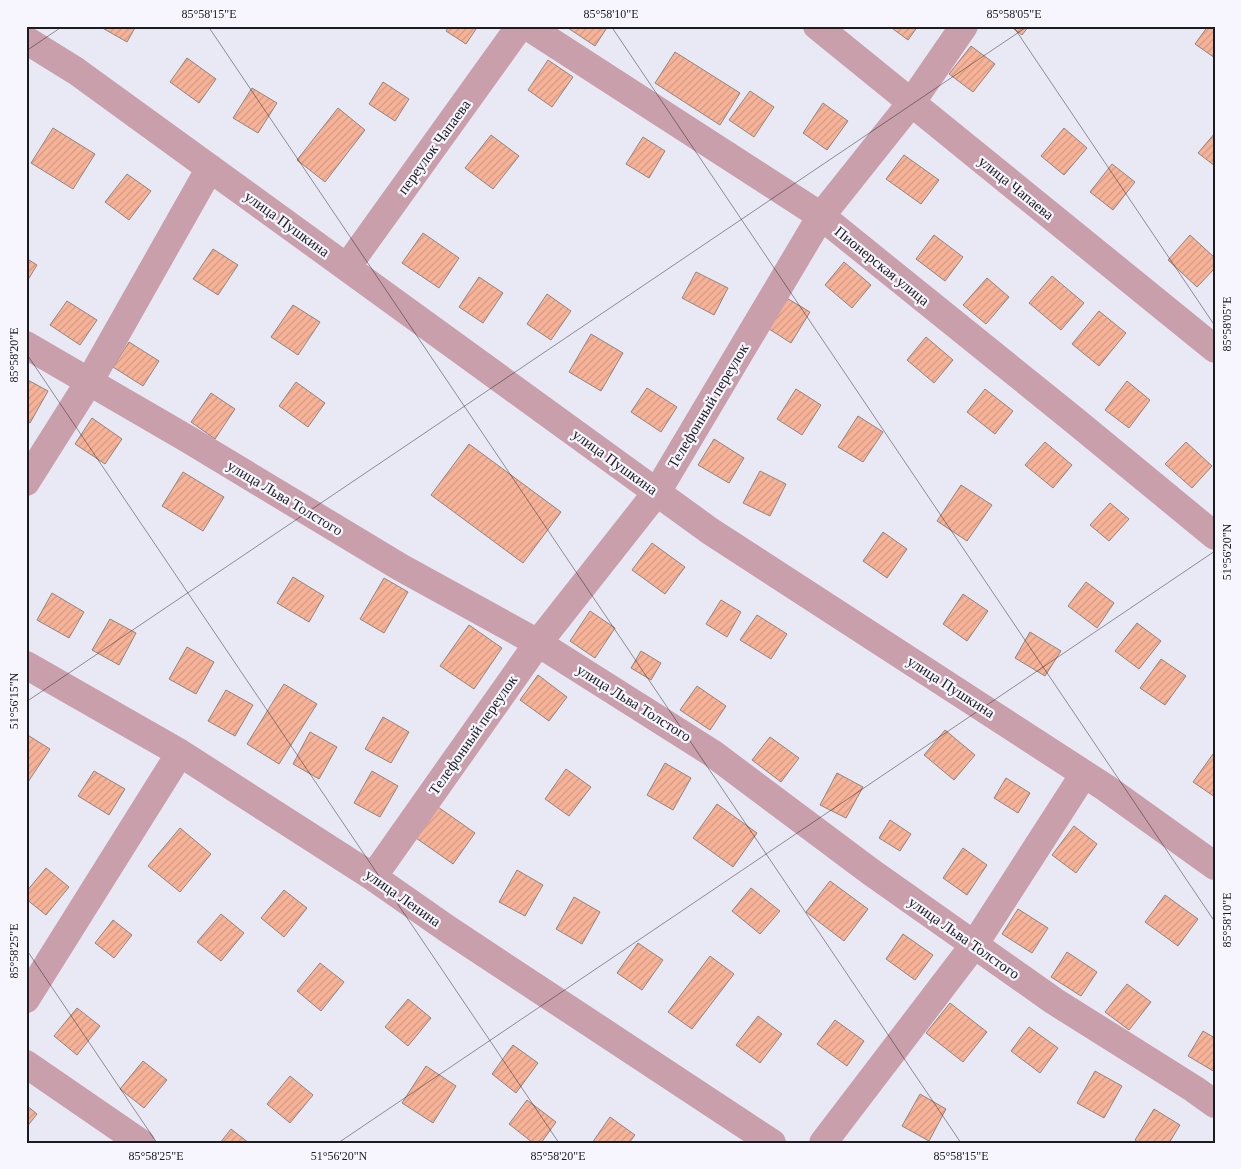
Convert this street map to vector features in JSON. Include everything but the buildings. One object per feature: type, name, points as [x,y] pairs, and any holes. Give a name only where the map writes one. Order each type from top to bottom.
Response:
[{"type":"street","name":"переулок Чапаева","points":[[347,267],[520,26]]},
{"type":"street","name":"Пионерская улица","points":[[528,26],[821,216],[1215,536]]},
{"type":"street","name":"улица Чапаева","points":[[817,26],[1215,349]]},
{"type":"street","name":"Телефонный переулок","points":[[373,877],[538,643],[657,492],[821,216],[911,102],[964,26]]},
{"type":"street","name":"улица Пушкина","points":[[26,40],[76,71],[710,531],[1084,774],[1215,866]]},
{"type":"street","points":[[26,482],[89,382],[210,168]]},
{"type":"street","name":"улица Льва Толстого","points":[[26,345],[400,567],[538,643],[712,753],[871,872],[1054,1001],[1215,1104]]},
{"type":"street","name":"улица Ленина","points":[[26,665],[180,753],[373,877],[449,930],[772,1143]]},
{"type":"street","points":[[26,999],[180,753]]},
{"type":"street","points":[[822,1143],[974,945],[1084,774]]},
{"type":"street","points":[[26,1064],[141,1143]]}]
